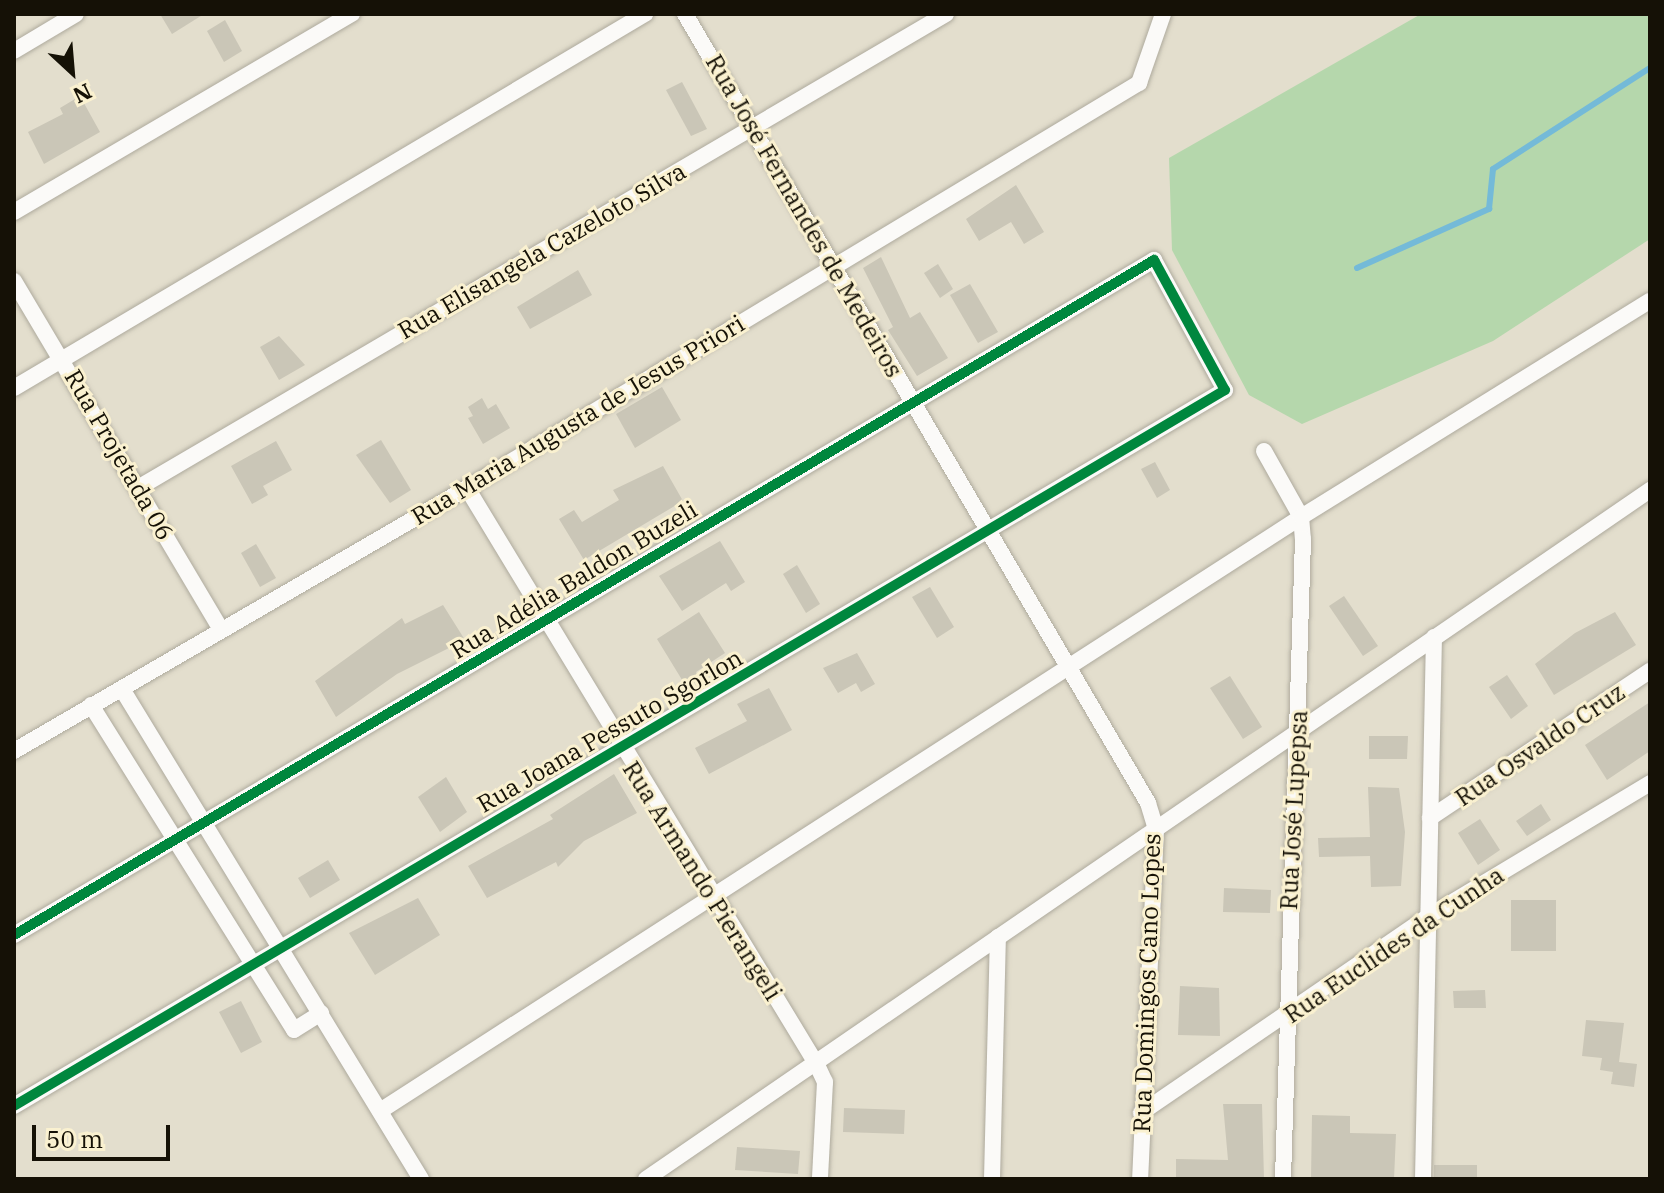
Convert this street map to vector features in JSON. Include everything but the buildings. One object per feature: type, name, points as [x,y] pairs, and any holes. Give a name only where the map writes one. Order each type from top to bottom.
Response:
[{"type":"street","points":[[14,51],[76,14]]},
{"type":"street","points":[[14,212],[352,14]]},
{"type":"street","points":[[14,388],[645,14]]},
{"type":"street","name":"Rua José Fernandes de Medeiros","points":[[685,14],[1068,666]]},
{"type":"street","name":"Rua Elisangela Cazeloto Silva","points":[[138,488],[946,14]]},
{"type":"street","name":"Rua Maria Augusta de Jesus Priori","points":[[14,751],[467,488],[1139,83],[1163,14]]},
{"type":"street","name":"Rua Joana Pessuto Sgorlon","points":[[14,1106],[1225,390],[1154,260]]},
{"type":"street","name":"Rua Adélia Baldon Buzeli","points":[[14,935],[1154,260]]},
{"type":"street","name":"Rua Projetada 06","points":[[14,281],[221,629]]},
{"type":"street","points":[[380,1111],[1301,517],[1650,301]]},
{"type":"street","name":"Rua José Lupepsa","points":[[1264,451],[1301,517],[1299,729],[1284,1017],[1283,1179]]},
{"type":"street","name":"Rua Armando Pierangeli","points":[[467,488],[710,897],[817,1065]]},
{"type":"street","points":[[652,1177],[1650,490]]},
{"type":"street","points":[[1423,1179],[1434,637]]},
{"type":"street","name":"Rua Domingos Cano Lopes","points":[[1068,666],[1134,775],[1156,829],[1140,1179]]},
{"type":"street","name":"Rua Osvaldo Cruz","points":[[1430,818],[1650,671]]},
{"type":"street","points":[[122,689],[200,826],[282,948],[421,1179]]},
{"type":"street","points":[[91,705],[294,1030],[321,1013]]},
{"type":"street","name":"Rua Euclides da Cunha","points":[[1141,1113],[1429,916],[1650,783]]},
{"type":"street","points":[[992,1179],[998,937]]},
{"type":"street","points":[[817,1065],[825,1082],[820,1179]]},
{"type":"green space","points":[[1421,14],[1650,14],[1650,239],[1493,341],[1302,424],[1249,395],[1172,250],[1169,158]]},
{"type":"waterway","points":[[1357,268],[1489,209],[1493,169],[1650,68]]},
{"type":"cycle path","points":[[14,935],[1154,260],[1225,390],[14,1106]]}]
